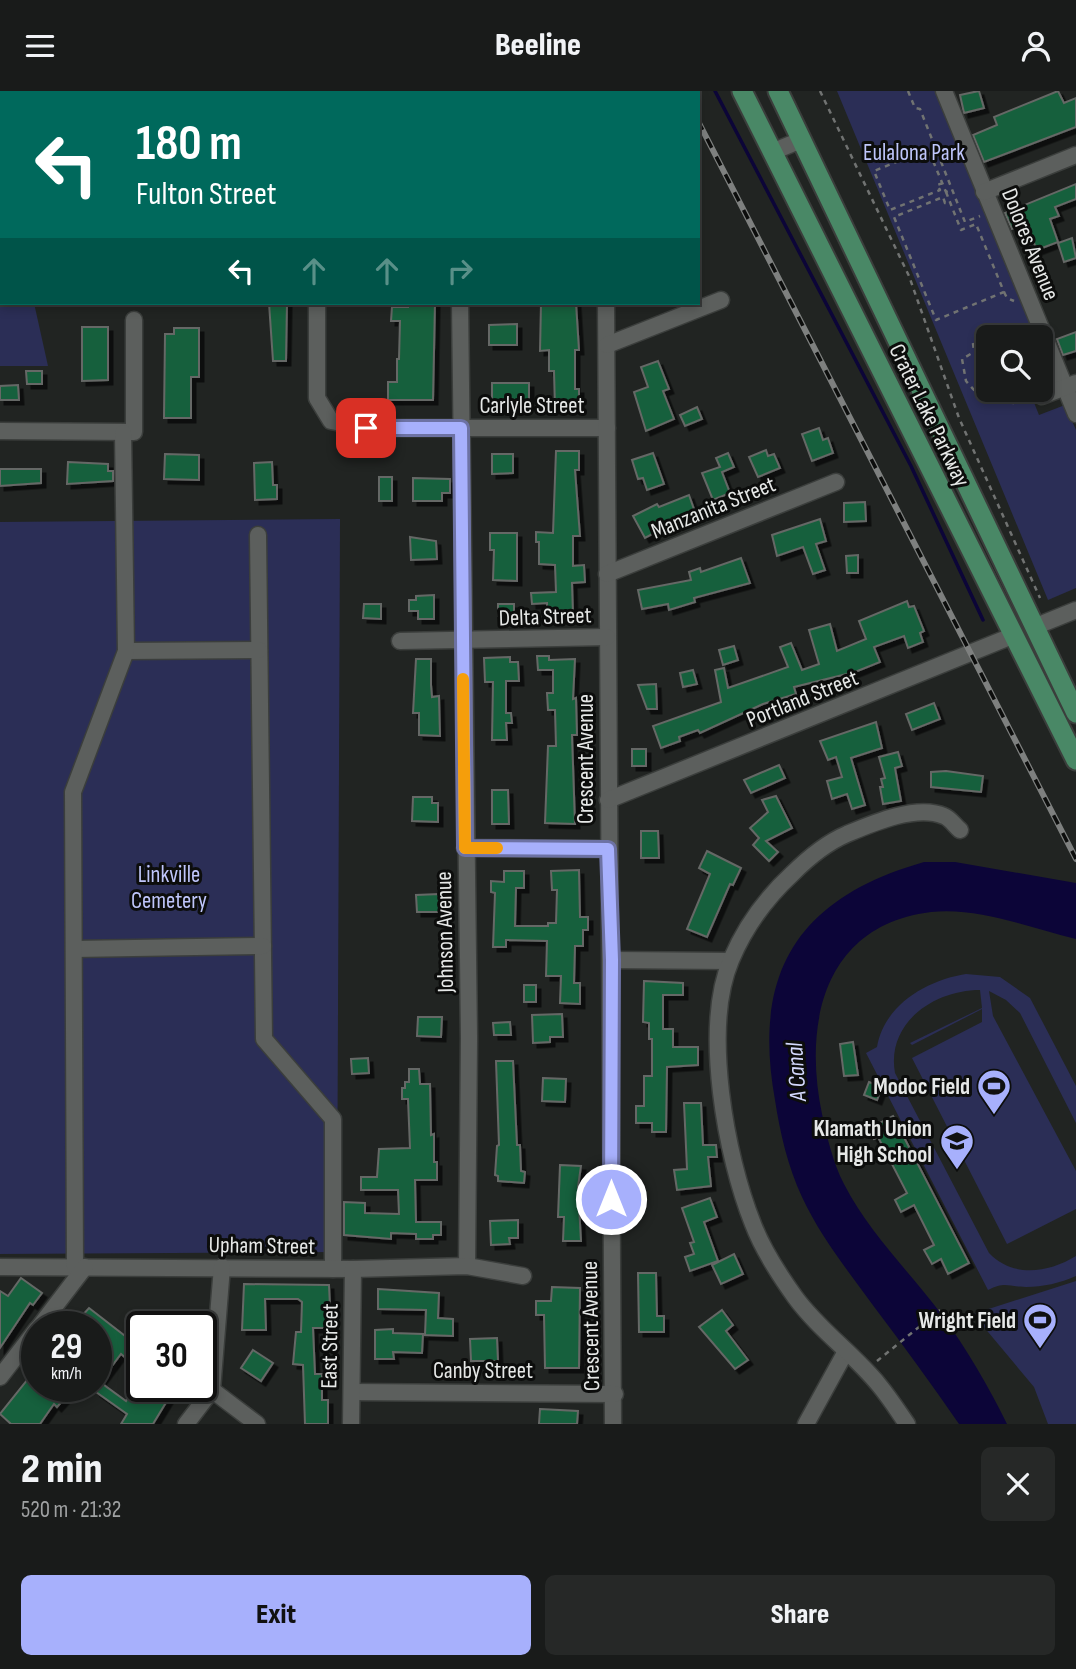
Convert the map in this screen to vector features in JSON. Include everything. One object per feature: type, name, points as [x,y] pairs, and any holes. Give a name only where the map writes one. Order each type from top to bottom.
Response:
[{"type":"main road","name":"Crater Lake Parkway","points":[[742,91],[1076,760]]},
{"type":"main road","name":"Crater Lake Parkway","points":[[778,91],[1076,713]]},
{"type":"main road","points":[[1012,635],[1025,638],[1049,683],[1076,721]]},
{"type":"street","name":"Dolores Avenue","points":[[944,91],[992,211],[1071,385],[1076,414]]},
{"type":"street","points":[[772,152],[801,139]]},
{"type":"street","points":[[984,192],[1076,155]]},
{"type":"street","points":[[607,345],[721,300]]},
{"type":"street","name":"Carlyle Street","points":[[317,305],[317,398],[331,421],[366,428],[607,428]]},
{"type":"street","name":"Johnson Avenue","points":[[460,305],[468,1038],[467,1266]]},
{"type":"street","name":"Crescent Avenue","points":[[606,305],[608,849],[612,960],[611,1225],[615,1394],[613,1424]]},
{"type":"street","points":[[50,1311],[80,1267],[73,792],[126,651],[129,433],[134,320]]},
{"type":"street","points":[[1053,392],[1071,385]]},
{"type":"street","points":[[0,431],[129,433]]},
{"type":"street","name":"Manzanita Street","points":[[607,574],[836,482]]},
{"type":"street","points":[[258,535],[264,1039],[333,1119],[333,1269]]},
{"type":"street","points":[[1034,627],[1076,610]]},
{"type":"street","name":"Portland Street","points":[[608,800],[1012,635]]},
{"type":"street","name":"Delta Street","points":[[400,641],[607,637]]},
{"type":"street","points":[[126,651],[260,650]]},
{"type":"street","points":[[906,1424],[878,1384],[845,1353],[796,1298],[753,1225],[731,1154],[722,1105],[719,1053],[721,1007],[730,961],[754,918],[780,885],[811,855],[846,834],[892,818],[920,813],[945,816],[960,830]]},
{"type":"street","points":[[465,848],[608,849]]},
{"type":"street","points":[[74,949],[263,946]]},
{"type":"street","points":[[612,960],[730,961]]},
{"type":"street","name":"Upham Street","points":[[0,1267],[353,1269],[467,1266],[523,1276]]},
{"type":"street","points":[[217,1328],[222,1267]]},
{"type":"street","name":"East Street","points":[[351,1424],[353,1269]]},
{"type":"street","points":[[0,1377],[21,1350]]},
{"type":"street","points":[[806,1424],[845,1353]]},
{"type":"street","name":"Canby Street","points":[[352,1392],[615,1394]]},
{"type":"street","points":[[217,1394],[257,1424]]},
{"type":"street","points":[[187,1424],[203,1402]]},
{"type":"path","points":[[820,91],[909,276],[959,418],[1038,591],[1041,605]]},
{"type":"path","points":[[908,91],[915,108],[920,109],[965,222],[992,211]]},
{"type":"path","points":[[943,183],[937,185],[940,190],[890,210],[874,171],[928,149],[943,183],[946,192],[950,201],[961,230],[976,224],[1004,292],[936,320],[894,217],[943,197],[945,203],[950,201]]},
{"type":"path","points":[[946,192],[952,189]]},
{"type":"path","points":[[973,343],[974,352],[962,359],[966,381],[976,390]]},
{"type":"path","points":[[875,1362],[940,1310]]},
{"type":"green space","name":"Eulalona Park","points":[[837,91],[940,91],[1033,325],[976,325],[976,402],[1034,402],[1039,415],[1065,405],[1076,430],[1076,588],[1048,600]]},
{"type":"green space","points":[[0,305],[34,305],[48,366],[0,366]]},
{"type":"green space","name":"Linkville Cemetery","points":[[340,519],[337,1252],[0,1254],[0,522]]},
{"type":"green space","name":"Modoc Field","points":[[966,974],[1000,977],[1030,998],[1076,1086],[1076,1123],[1020,1013],[1006,1000],[989,991],[993,1016],[1076,1171],[1076,1209],[1007,1244],[912,1058],[982,1022],[982,1009],[912,1045],[910,1043],[982,1008],[980,990],[946,996],[917,1013],[898,1039],[894,1055],[895,1073],[989,1253],[1009,1266],[1031,1270],[1054,1266],[1076,1256],[1076,1276],[1064,1281],[1032,1287],[1003,1285],[988,1290],[866,1053],[877,1047],[888,1019],[909,997],[937,982]]},
{"type":"green space","name":"Wright Field","points":[[1076,1281],[1076,1424],[1048,1424],[1034,1387],[973,1314]]},
{"type":"water","name":"A Canal","points":[[924,862],[955,862],[1076,883],[1076,939],[986,915],[949,911],[931,912],[895,921],[866,936],[844,958],[829,984],[820,1014],[816,1046],[817,1080],[826,1132],[840,1176],[865,1219],[951,1328],[977,1368],[1007,1424],[959,1424],[845,1268],[818,1227],[797,1186],[785,1150],[775,1100],[770,1055],[771,1014],[779,978],[794,947],[815,919],[844,896],[880,877]]},
{"type":"building","points":[[979,91],[984,108],[964,113],[960,95]]},
{"type":"building","points":[[1058,91],[1064,103],[1076,98],[1076,127],[984,162],[973,135],[997,125],[994,117]]},
{"type":"building","points":[[1076,184],[1076,199],[1055,207],[1059,216],[1050,219],[1058,242],[1037,250],[1025,223],[1012,229],[1005,213]]},
{"type":"building","points":[[1072,238],[1076,258],[1064,262],[1058,243]]},
{"type":"building","points":[[269,305],[287,305],[286,361],[273,361]]},
{"type":"building","points":[[435,305],[433,400],[388,400],[388,382],[397,382],[399,359],[400,321],[391,321],[392,307]]},
{"type":"building","points":[[541,305],[576,305],[579,350],[575,350],[575,389],[579,389],[579,408],[555,408],[554,371],[549,371],[549,350],[540,351]]},
{"type":"building","points":[[517,324],[517,345],[489,345],[489,325]]},
{"type":"building","points":[[82,327],[108,327],[108,380],[82,381]]},
{"type":"building","points":[[174,328],[199,328],[199,377],[191,377],[191,418],[164,418],[165,334],[174,334]]},
{"type":"building","points":[[1076,332],[1076,351],[1063,355],[1057,339]]},
{"type":"building","points":[[658,361],[669,389],[663,391],[674,419],[646,431],[634,392],[648,387],[641,367]]},
{"type":"building","points":[[26,371],[42,371],[42,384],[27,384]]},
{"type":"building","points":[[492,383],[529,383],[529,400],[492,400]]},
{"type":"building","points":[[18,385],[19,400],[0,400],[0,386]]},
{"type":"building","points":[[697,407],[702,419],[685,426],[680,415]]},
{"type":"building","points":[[819,428],[823,440],[828,438],[833,453],[812,461],[802,434]]},
{"type":"building","points":[[766,450],[768,456],[774,454],[780,468],[758,477],[749,457]]},
{"type":"building","points":[[556,451],[579,451],[579,470],[575,470],[580,536],[573,536],[573,566],[584,565],[585,582],[572,583],[573,614],[547,614],[547,603],[532,604],[531,593],[556,592],[555,565],[539,564],[536,532],[553,533]]},
{"type":"building","points":[[653,453],[664,484],[647,490],[643,478],[638,479],[632,460]]},
{"type":"building","points":[[728,453],[734,467],[722,472],[730,493],[713,500],[702,473],[720,467],[716,458]]},
{"type":"building","points":[[165,454],[199,455],[199,480],[164,479]]},
{"type":"building","points":[[492,454],[513,454],[513,473],[492,474]]},
{"type":"building","points":[[68,462],[108,464],[108,471],[113,471],[113,481],[67,484]]},
{"type":"building","points":[[272,462],[277,499],[255,500],[254,463]]},
{"type":"building","points":[[0,469],[41,469],[41,483],[0,486]]},
{"type":"building","points":[[379,477],[392,477],[392,501],[379,501]]},
{"type":"building","points":[[413,478],[450,479],[450,493],[442,493],[442,501],[413,501]]},
{"type":"building","points":[[689,495],[695,512],[667,522],[669,525],[645,538],[633,516],[657,504],[659,507]]},
{"type":"building","points":[[865,502],[866,521],[844,522],[844,503]]},
{"type":"building","points":[[820,519],[826,541],[816,544],[825,570],[813,574],[803,547],[777,556],[772,535]]},
{"type":"building","points":[[490,533],[517,533],[517,581],[493,580],[494,550],[490,550]]},
{"type":"building","points":[[410,537],[436,541],[437,559],[411,560]]},
{"type":"building","points":[[858,555],[858,573],[847,573],[846,556]]},
{"type":"building","points":[[741,558],[750,583],[694,598],[695,602],[669,610],[668,604],[642,609],[638,590],[691,580],[689,572],[700,568],[701,572]]},
{"type":"building","points":[[434,595],[434,619],[418,619],[418,611],[409,611],[409,600],[416,600],[416,596]]},
{"type":"building","points":[[907,601],[909,607],[914,606],[924,631],[920,633],[923,642],[908,648],[904,636],[874,647],[880,662],[855,672],[794,687],[796,694],[763,704],[700,733],[698,730],[679,737],[680,741],[661,748],[653,726],[721,702],[715,670],[724,668],[728,688],[788,667],[780,647],[791,643],[802,670],[819,664],[809,630],[830,624],[837,651],[866,639],[859,621]]},
{"type":"building","points":[[364,604],[381,604],[381,619],[363,618]]},
{"type":"building","points":[[498,604],[514,604],[514,615],[498,616]]},
{"type":"building","points":[[734,646],[738,660],[723,665],[719,650]]},
{"type":"building","points":[[537,656],[549,656],[549,660],[575,659],[573,699],[576,698],[577,735],[572,735],[575,824],[545,823],[548,746],[556,746],[555,710],[548,710],[547,693],[553,693],[553,670],[538,670]]},
{"type":"building","points":[[510,657],[510,662],[518,662],[519,681],[506,681],[506,713],[511,713],[512,723],[506,723],[507,740],[492,740],[493,682],[485,682],[484,658]]},
{"type":"building","points":[[416,659],[431,659],[432,697],[439,696],[440,736],[419,735],[419,713],[413,713]]},
{"type":"building","points":[[693,670],[697,684],[683,687],[680,673]]},
{"type":"building","points":[[656,684],[657,709],[647,709],[638,685]]},
{"type":"building","points":[[934,703],[940,719],[912,730],[906,714]]},
{"type":"building","points":[[876,722],[882,748],[851,758],[865,805],[852,809],[847,794],[832,799],[827,781],[842,777],[836,757],[828,760],[820,741]]},
{"type":"building","points":[[632,749],[646,749],[646,766],[632,766]]},
{"type":"building","points":[[898,752],[902,766],[895,768],[901,801],[883,804],[880,787],[883,787],[881,779],[885,778],[879,757]]},
{"type":"building","points":[[779,765],[785,778],[751,793],[744,780]]},
{"type":"building","points":[[946,771],[983,776],[981,792],[931,787],[931,772]]},
{"type":"building","points":[[492,790],[508,790],[509,824],[492,824]]},
{"type":"building","points":[[776,796],[792,828],[766,841],[778,852],[769,861],[753,845],[759,838],[750,828],[768,812],[762,800]]},
{"type":"building","points":[[413,797],[432,797],[432,803],[438,803],[438,822],[412,821]]},
{"type":"building","points":[[641,831],[658,831],[659,858],[641,858]]},
{"type":"building","points":[[707,851],[741,868],[733,885],[730,884],[707,937],[687,929],[710,874],[699,868]]},
{"type":"building","points":[[579,870],[580,917],[588,917],[588,930],[583,930],[583,946],[575,946],[574,983],[580,983],[580,1004],[560,1003],[561,976],[546,976],[547,941],[506,940],[506,947],[493,947],[495,893],[491,892],[491,881],[504,882],[504,871],[524,871],[524,888],[516,888],[515,926],[548,926],[548,923],[556,923],[557,890],[552,890],[551,871]]},
{"type":"building","points":[[439,894],[440,912],[417,912],[416,895]]},
{"type":"building","points":[[644,981],[683,983],[683,995],[663,995],[663,1029],[673,1029],[673,1047],[698,1047],[698,1065],[667,1067],[666,1132],[652,1132],[652,1123],[636,1123],[636,1106],[644,1106],[644,1076],[652,1076],[652,1039],[649,1039],[649,1023],[643,1022]]},
{"type":"building","points":[[524,985],[536,985],[536,1002],[524,1002]]},
{"type":"building","points":[[562,1014],[563,1037],[550,1037],[550,1042],[533,1043],[532,1015]]},
{"type":"building","points":[[418,1017],[442,1017],[441,1037],[417,1036]]},
{"type":"building","points":[[510,1022],[511,1035],[494,1035],[493,1023]]},
{"type":"building","points":[[853,1042],[858,1075],[844,1076],[840,1044]]},
{"type":"building","points":[[368,1058],[369,1073],[352,1074],[351,1059]]},
{"type":"building","points":[[496,1061],[513,1061],[517,1145],[520,1145],[521,1171],[525,1172],[524,1183],[498,1181],[498,1176],[495,1175],[499,1145]]},
{"type":"building","points":[[409,1069],[419,1069],[420,1084],[430,1084],[431,1135],[434,1134],[434,1162],[437,1162],[437,1180],[415,1180],[416,1222],[441,1222],[441,1235],[433,1235],[433,1239],[416,1239],[416,1234],[391,1233],[391,1239],[344,1235],[344,1202],[365,1203],[365,1213],[399,1214],[398,1190],[361,1190],[361,1177],[377,1177],[379,1149],[410,1148],[408,1099],[402,1099],[402,1088],[405,1088],[405,1082],[409,1082]]},
{"type":"building","points":[[543,1078],[566,1079],[565,1102],[542,1101]]},
{"type":"building","points":[[869,1082],[882,1087],[877,1100],[864,1095]]},
{"type":"building","points":[[684,1103],[701,1103],[703,1145],[716,1145],[717,1157],[708,1157],[711,1186],[677,1190],[674,1170],[687,1169]]},
{"type":"building","points":[[893,1116],[969,1263],[948,1274],[941,1259],[932,1264],[924,1250],[934,1245],[914,1205],[901,1212],[895,1200],[907,1193],[878,1137],[874,1139],[868,1129]]},
{"type":"building","points":[[560,1165],[581,1166],[578,1187],[581,1241],[563,1241],[564,1217],[558,1217]]},
{"type":"building","points":[[710,1198],[717,1217],[704,1222],[718,1261],[690,1271],[685,1257],[694,1254],[690,1243],[694,1242],[682,1208]]},
{"type":"building","points":[[518,1220],[518,1238],[509,1238],[510,1244],[491,1245],[490,1221]]},
{"type":"building","points":[[734,1254],[743,1274],[721,1284],[712,1265]]},
{"type":"building","points":[[638,1273],[656,1273],[657,1316],[664,1316],[664,1332],[639,1332]]},
{"type":"building","points":[[21,1278],[42,1293],[33,1305],[30,1303],[25,1311],[21,1311],[21,1316],[0,1348],[0,1291],[8,1296]]},
{"type":"building","points":[[244,1284],[329,1285],[331,1328],[313,1328],[315,1374],[322,1374],[322,1400],[328,1400],[328,1424],[305,1424],[303,1365],[293,1364],[296,1332],[301,1332],[302,1302],[298,1299],[265,1299],[266,1330],[242,1330]]},
{"type":"building","points":[[552,1287],[580,1288],[579,1368],[545,1368],[544,1315],[536,1315],[536,1301],[551,1301]]},
{"type":"building","points":[[378,1289],[439,1293],[438,1318],[453,1319],[453,1336],[425,1335],[426,1310],[378,1309]]},
{"type":"building","points":[[722,1310],[733,1325],[726,1331],[748,1360],[735,1369],[699,1327]]},
{"type":"building","points":[[112,1326],[126,1337],[126,1358],[121,1354],[112,1366]]},
{"type":"building","points":[[393,1329],[393,1333],[423,1334],[422,1353],[393,1352],[394,1359],[375,1359],[375,1330]]},
{"type":"building","points":[[497,1338],[498,1361],[471,1361],[470,1339]]},
{"type":"building","points":[[253,1350],[273,1363],[261,1381],[241,1368]]},
{"type":"building","points":[[21,1388],[21,1402],[62,1402],[57,1407],[54,1404],[40,1424],[11,1424],[0,1414]]},
{"type":"building","points":[[112,1391],[126,1402],[166,1402],[153,1424],[121,1424],[127,1414],[110,1402]]},
{"type":"building","points":[[540,1409],[578,1411],[577,1424],[539,1424]]},
{"type":"waterway","points":[[715,91],[911,466],[983,620]]},
{"type":"railway","points":[[700,125],[1076,859]]},
{"type":"slow traffic","points":[[463,679],[465,848],[497,848]]},
{"type":"place","name":"Modoc Field","points":[[994,1116]]},
{"type":"place","name":"Klamath Union High School","points":[[957,1171]]},
{"type":"place","name":"Wright Field","points":[[1040,1350]]},
{"type":"route","points":[[366,428],[461,428],[465,848],[608,849],[612,960],[611,1199]]}]
